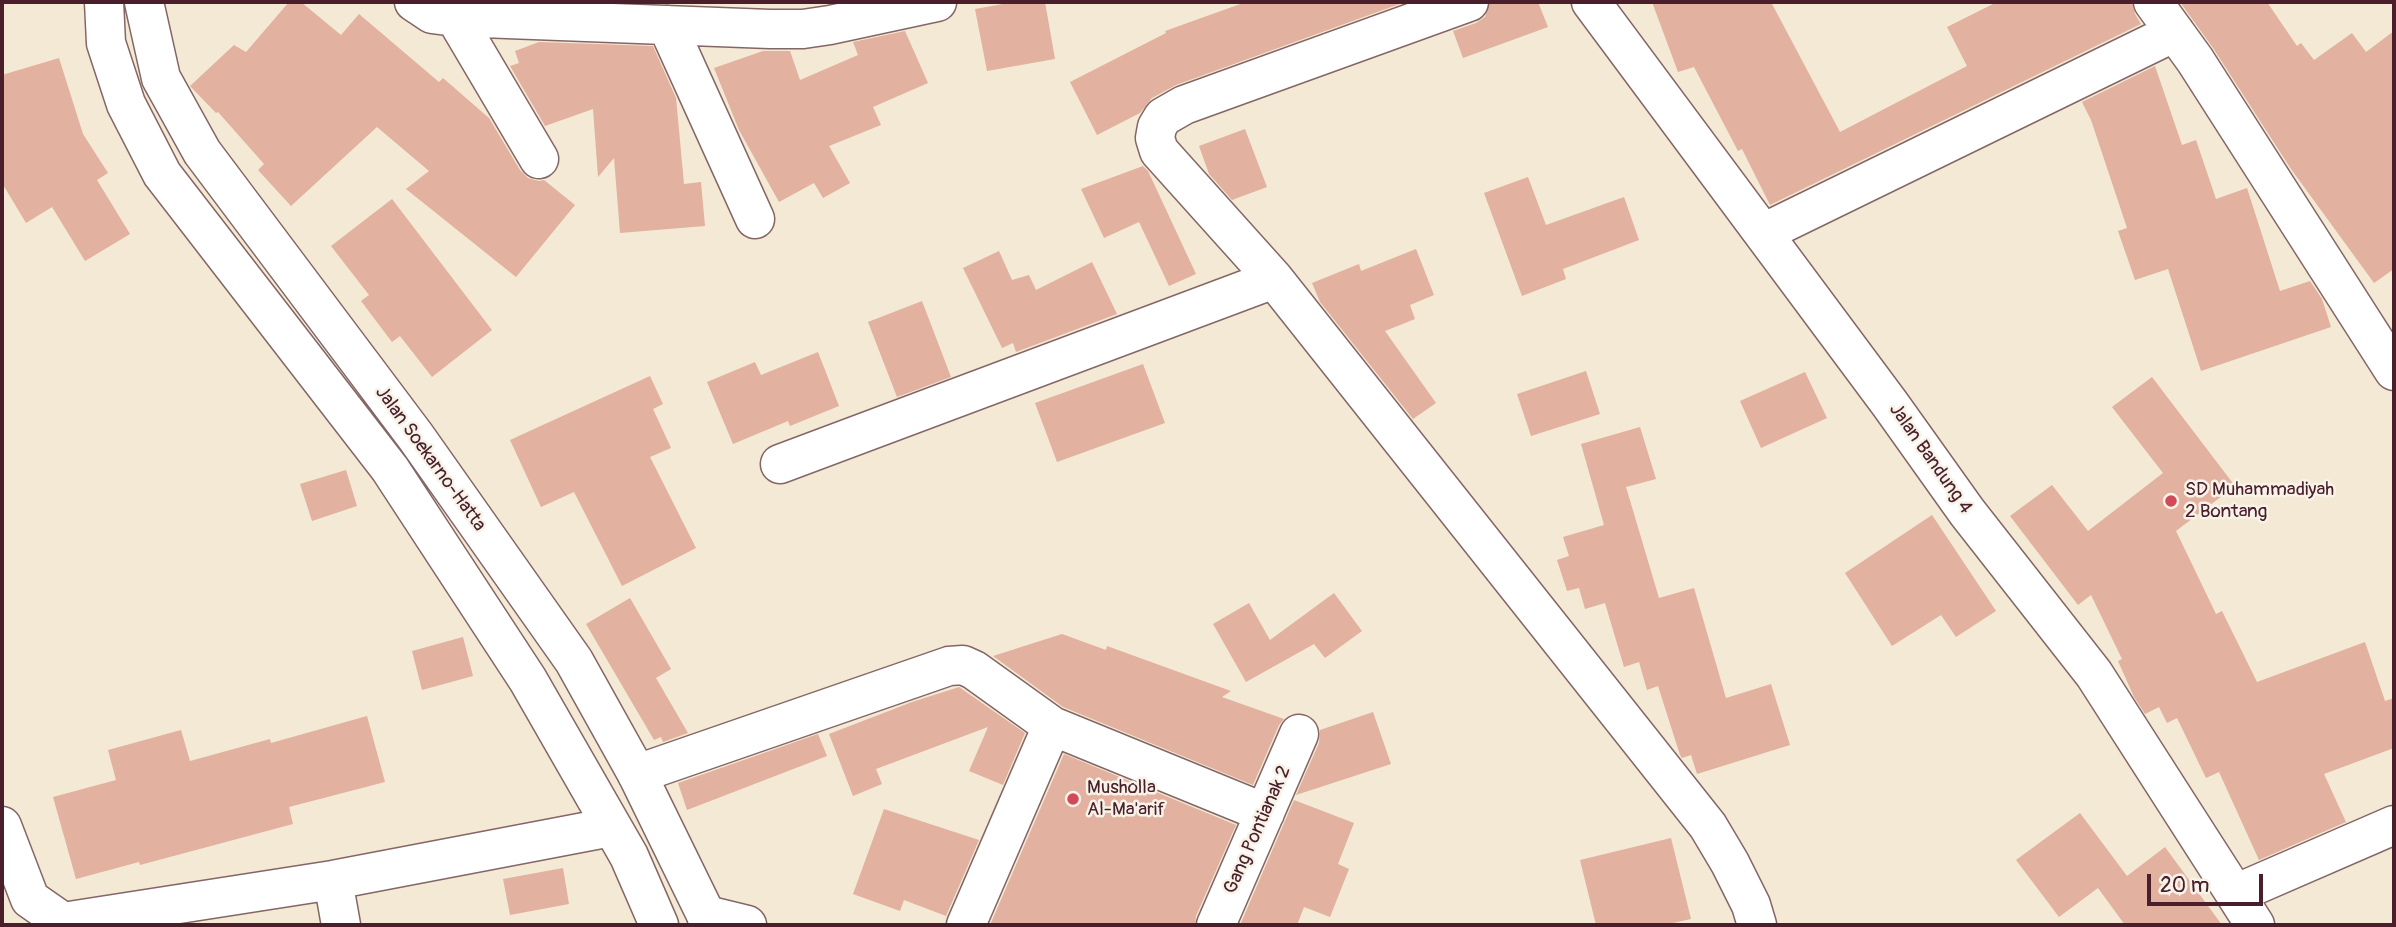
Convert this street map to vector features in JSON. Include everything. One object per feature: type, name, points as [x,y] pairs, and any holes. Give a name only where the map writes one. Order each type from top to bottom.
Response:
[{"type":"street","name":"Jalan Soekarno-Hatta","points":[[104,2],[106,43],[126,104],[162,174],[390,469],[528,680],[620,842],[659,925]]},
{"type":"street","name":"Jalan Soekarno-Hatta","points":[[144,2],[160,78],[202,152],[416,437],[574,661],[637,774],[708,920]]},
{"type":"street","points":[[414,2],[432,14],[455,17],[656,18],[803,29],[937,2]]},
{"type":"street","points":[[1469,2],[1184,105],[1163,117],[1155,138],[1159,150],[1273,279],[1708,826],[1751,905],[1757,925]]},
{"type":"street","name":"Jalan Bandung 4","points":[[1591,2],[1890,404],[1967,512],[2094,674],[2245,910]]},
{"type":"street","points":[[2153,2],[2394,371]]},
{"type":"street","points":[[455,17],[539,159]]},
{"type":"street","points":[[656,18],[755,219]]},
{"type":"street","points":[[1763,233],[2175,32]]},
{"type":"street","points":[[780,464],[1273,279]]},
{"type":"street","points":[[637,774],[949,666],[963,665],[1052,726],[1265,813]]},
{"type":"street","points":[[966,925],[1052,726]]},
{"type":"street","name":"Gang Pontianak 2","points":[[1216,925],[1299,734]]},
{"type":"street","points":[[2245,910],[2394,825]]},
{"type":"street","points":[[2,826],[30,899],[63,923],[333,880],[620,842],[671,842]]},
{"type":"street","points":[[333,880],[341,925]]},
{"type":"street","points":[[708,920],[747,925]]},
{"type":"building","points":[[289,2],[301,2],[341,35],[359,14],[439,82],[443,78],[489,118],[520,170],[528,178],[544,180],[575,205],[516,277],[406,189],[429,171],[377,127],[291,206],[258,170],[264,164],[218,112],[190,86],[234,45],[246,52]]},
{"type":"building","points":[[1014,2],[1045,2],[1055,59],[987,71],[975,9]]},
{"type":"building","points":[[1246,2],[1405,2],[1176,85],[1152,98],[1140,113],[1097,135],[1070,82],[1166,33],[1165,31]]},
{"type":"building","points":[[1490,2],[1538,2],[1548,27],[1463,58],[1453,31],[1485,17]]},
{"type":"building","points":[[1652,2],[1771,2],[1840,132],[1967,66],[1947,27],[1997,2],[2132,2],[2141,24],[1770,205],[1742,149],[1738,151],[1694,67],[1678,72]]},
{"type":"building","points":[[2180,2],[2267,2],[2297,46],[2301,43],[2314,60],[2352,33],[2366,52],[2394,31],[2394,269],[2374,283],[2291,169]]},
{"type":"building","points":[[905,31],[928,83],[873,107],[881,125],[829,146],[850,183],[823,198],[814,183],[779,202],[739,130],[714,68],[763,51],[790,51],[800,80],[858,55],[853,42]]},
{"type":"building","points":[[539,42],[653,46],[676,98],[684,184],[701,182],[705,226],[620,233],[614,158],[598,177],[593,109],[545,126],[510,66],[519,63],[515,51]]},
{"type":"building","points":[[59,58],[83,134],[108,173],[97,180],[130,234],[85,261],[52,207],[26,223],[2,183],[2,75]]},
{"type":"building","points":[[2155,66],[2182,145],[2196,140],[2216,199],[2247,188],[2280,291],[2310,281],[2322,299],[2331,327],[2201,371],[2168,269],[2135,280],[2118,231],[2127,228],[2091,120],[2082,102]]},
{"type":"building","points":[[1245,129],[1267,187],[1232,200],[1209,174],[1199,146]]},
{"type":"building","points":[[1143,166],[1148,171],[1196,274],[1169,286],[1139,222],[1104,238],[1081,189]]},
{"type":"building","points":[[1528,177],[1546,225],[1624,197],[1639,240],[1563,269],[1566,279],[1522,296],[1484,193]]},
{"type":"building","points":[[392,199],[492,330],[432,377],[400,336],[392,342],[361,301],[369,295],[331,246]]},
{"type":"building","points":[[1416,249],[1434,295],[1410,305],[1415,319],[1385,331],[1436,403],[1413,419],[1320,302],[1312,283],[1359,264],[1361,271]]},
{"type":"building","points":[[999,251],[1012,280],[1029,275],[1036,290],[1092,262],[1117,314],[1016,352],[1013,343],[1002,348],[963,268]]},
{"type":"building","points":[[922,301],[951,377],[897,397],[868,322]]},
{"type":"building","points":[[818,352],[839,406],[790,426],[788,421],[733,444],[707,382],[755,362],[761,375]]},
{"type":"building","points":[[1143,364],[1165,423],[1057,462],[1035,403]]},
{"type":"building","points":[[1586,371],[1600,414],[1531,436],[1517,394]]},
{"type":"building","points":[[1805,372],[1827,418],[1761,448],[1740,401]]},
{"type":"building","points":[[650,376],[663,404],[653,409],[671,448],[650,457],[696,548],[622,586],[574,492],[541,507],[510,440]]},
{"type":"building","points":[[2152,377],[2235,486],[2176,531],[2216,614],[2222,611],[2257,682],[2365,642],[2385,701],[2394,698],[2394,748],[2324,774],[2346,822],[2259,860],[2219,772],[2206,778],[2177,718],[2167,723],[2159,707],[2145,714],[2134,697],[2118,661],[2122,659],[2091,595],[2078,605],[2010,516],[2052,485],[2088,531],[2163,473],[2112,407]]},
{"type":"building","points":[[1640,427],[1656,479],[1626,487],[1659,598],[1694,588],[1726,698],[1771,684],[1790,745],[1697,774],[1691,755],[1682,758],[1680,755],[1658,686],[1647,690],[1639,662],[1624,667],[1605,603],[1585,609],[1579,588],[1567,591],[1557,560],[1569,556],[1563,537],[1604,525],[1581,444]]},
{"type":"building","points":[[346,470],[357,506],[312,521],[300,484]]},
{"type":"building","points":[[1932,515],[1996,611],[1956,637],[1941,615],[1892,646],[1845,573]]},
{"type":"building","points":[[1334,593],[1362,631],[1325,658],[1314,644],[1246,682],[1213,624],[1249,603],[1270,640]]},
{"type":"building","points":[[630,598],[671,669],[656,678],[688,733],[663,742],[661,737],[654,740],[586,624]]},
{"type":"building","points":[[1062,634],[1106,650],[1107,646],[1231,691],[1222,697],[1284,719],[1253,785],[1063,707],[993,656]]},
{"type":"building","points":[[463,637],[473,676],[422,690],[412,651]]},
{"type":"building","points":[[959,687],[1025,733],[1003,785],[969,771],[988,727],[876,769],[882,784],[853,796],[829,734]]},
{"type":"building","points":[[1373,712],[1391,764],[1296,795],[1319,743],[1320,730]]},
{"type":"building","points":[[367,716],[385,782],[289,807],[293,824],[140,865],[139,862],[76,879],[53,797],[116,780],[108,750],[181,730],[190,761],[270,739],[271,743]]},
{"type":"building","points":[[818,734],[827,756],[687,810],[678,783]]},
{"type":"building","points":[[1064,754],[1236,825],[1196,916],[1195,925],[990,925]]},
{"type":"building","points":[[1294,800],[1354,823],[1338,864],[1349,869],[1330,917],[1304,907],[1297,925],[1240,925]]},
{"type":"building","points":[[884,809],[979,840],[946,916],[904,900],[900,911],[853,894]]},
{"type":"building","points":[[2080,813],[2127,876],[2165,847],[2222,925],[2125,925],[2098,888],[2059,917],[2016,860]]},
{"type":"building","points":[[1671,838],[1691,919],[1664,925],[1596,925],[1580,860]]},
{"type":"building","points":[[563,868],[569,904],[510,915],[503,879]]},
{"type":"place","name":"SD Muhammadiyah 2 Bontang","points":[[2171,501]]},
{"type":"place","name":"Musholla Al-Ma'arif","points":[[1073,799]]}]
